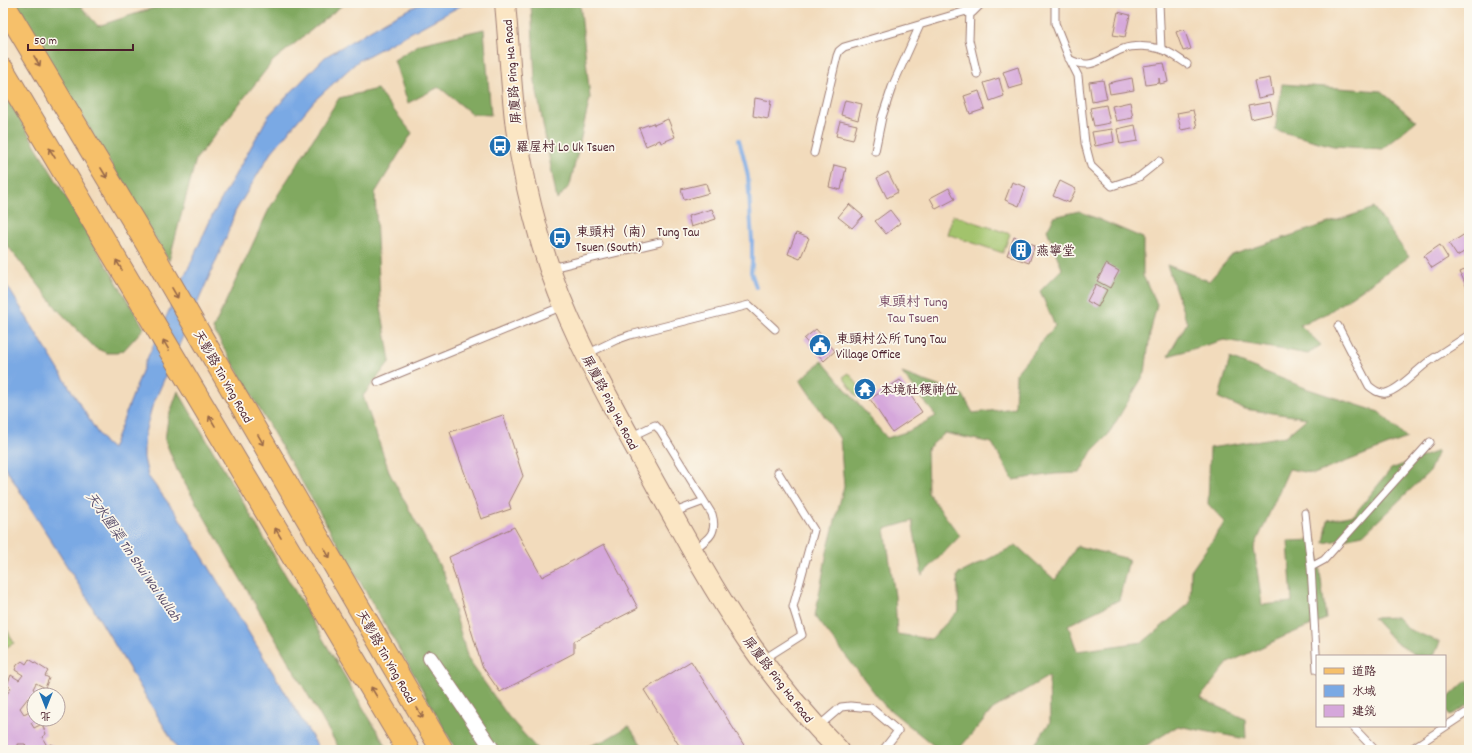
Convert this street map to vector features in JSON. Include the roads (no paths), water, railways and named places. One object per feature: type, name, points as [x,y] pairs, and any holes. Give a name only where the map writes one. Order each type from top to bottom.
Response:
[{"type":"main road","name":"天影路 Tin Ying Road","points":[[3,3],[156,259],[442,750]]},
{"type":"main road","points":[[3,70],[408,750]]},
{"type":"street","name":"屏廈路 Ping Ha Road","points":[[505,3],[516,130],[533,211],[549,269],[563,306],[585,355],[630,438],[672,514],[733,617],[762,660],[789,696],[839,750]]},
{"type":"street","points":[[430,658],[493,750]]},
{"type":"lane","points":[[1055,3],[1055,23],[1078,76],[1085,143],[1091,166],[1112,186],[1139,177],[1159,161]]},
{"type":"lane","points":[[1159,3],[1161,49]]},
{"type":"lane","points":[[814,153],[839,50],[920,25],[974,6],[969,40],[977,74]]},
{"type":"lane","points":[[875,151],[882,117],[892,87],[920,25]]},
{"type":"lane","points":[[1069,58],[1078,64],[1096,63],[1124,49],[1142,46],[1161,49],[1187,64]]},
{"type":"lane","points":[[549,269],[660,242]]},
{"type":"lane","points":[[585,355],[630,335],[749,305],[775,330]]},
{"type":"lane","points":[[378,382],[563,306]]},
{"type":"lane","points":[[1338,326],[1369,386],[1378,392],[1384,393],[1398,387],[1427,363],[1469,335]]},
{"type":"lane","points":[[630,438],[655,425],[660,430],[712,514],[715,523],[714,531],[693,550]]},
{"type":"lane","points":[[1311,567],[1324,560],[1430,442]]},
{"type":"lane","points":[[762,660],[802,636],[793,607],[814,530],[778,472]]},
{"type":"lane","points":[[672,514],[704,501]]},
{"type":"lane","points":[[1305,514],[1311,567],[1316,655]]},
{"type":"lane","points":[[817,728],[841,707],[850,706],[871,708],[898,731],[883,750]]},
{"type":"lane","points":[[1446,726],[1469,711]]},
{"type":"lane","points":[[1353,727],[1375,750]]},
{"type":"lane","points":[[1410,750],[1445,727]]},
{"type":"water","name":"天水圍渠 Tin Shui Wai Nullah","points":[[422,3],[466,3],[358,61],[314,101],[270,154],[235,212],[226,238],[152,407],[145,433],[144,458],[148,476],[178,516],[320,750],[178,750],[85,595],[3,464],[3,279],[97,432],[105,443],[112,449],[146,361],[213,214],[269,115],[325,57],[387,20]]},
{"type":"waterway","points":[[739,140],[748,177],[752,241],[751,272],[756,287]]},
{"type":"place","name":"羅屋村 Lo Uk Tsuen","points":[[500,146]]},
{"type":"place","name":"東頭村（南） Tung Tau Tsuen (South)","points":[[560,238]]},
{"type":"place","name":"燕寧堂","points":[[1021,250]]},
{"type":"place","name":"東頭村公所 Tung Tau Village Office","points":[[820,345]]},
{"type":"place","name":"本境社稷神位","points":[[865,389]]},
{"type":"district","name":"東頭村 Tung Tau Tsuen","points":[[913,310]]}]
